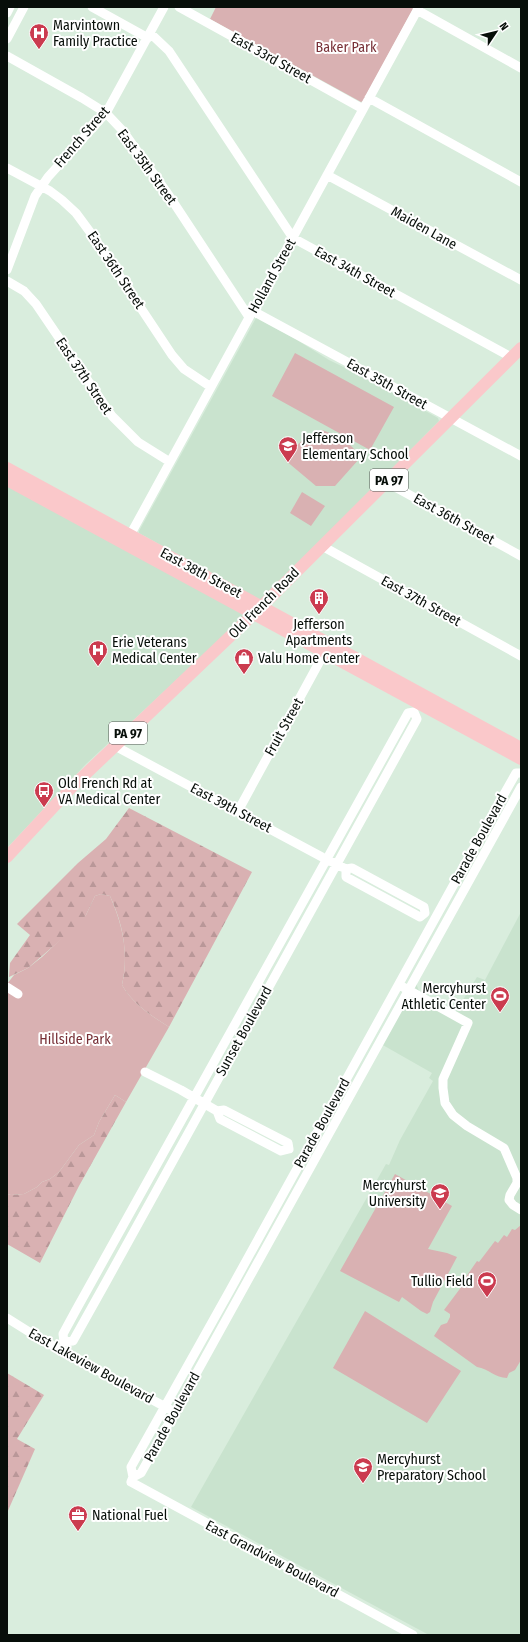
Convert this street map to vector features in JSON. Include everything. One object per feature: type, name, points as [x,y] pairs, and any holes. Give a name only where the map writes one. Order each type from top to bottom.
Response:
[{"type":"main road","name":"Old French Road","points":[[7,857],[73,786],[258,610],[517,354]]},
{"type":"main road","name":"East 38th Street","points":[[7,468],[128,540]]},
{"type":"main road","name":"East 38th Street","points":[[7,480],[128,540],[258,610],[327,648],[419,704],[521,759]]},
{"type":"main road","name":"East 38th Street","points":[[419,704],[521,748]]},
{"type":"street","points":[[7,13],[10,7]]},
{"type":"street","points":[[7,39],[24,7]]},
{"type":"street","name":"East 34th Street","points":[[92,7],[149,35],[168,51],[293,238],[517,354]]},
{"type":"street","name":"French Street","points":[[7,270],[35,196],[41,186],[106,113],[164,7]]},
{"type":"street","name":"East 33rd Street","points":[[180,7],[364,109]]},
{"type":"street","points":[[418,9],[521,68]]},
{"type":"street","name":"Holland Street","points":[[128,540],[418,9]]},
{"type":"street","name":"East 35th Street","points":[[7,56],[106,113],[134,145],[251,314],[521,456]]},
{"type":"street","points":[[369,98],[521,182]]},
{"type":"street","name":"East 36th Street","points":[[7,168],[41,186],[62,200],[76,213],[93,236],[172,355],[184,369],[211,387]]},
{"type":"street","name":"Maiden Lane","points":[[327,175],[521,280]]},
{"type":"street","name":"East 37th Street","points":[[7,281],[24,291],[36,304],[103,404],[117,422],[138,442],[170,462]]},
{"type":"street","name":"East 36th Street","points":[[386,482],[521,556]]},
{"type":"street","name":"East 37th Street","points":[[322,546],[521,656]]},
{"type":"street","name":"Fruit Street","points":[[238,811],[327,648]]},
{"type":"street","name":"Sunset Boulevard","points":[[419,704],[417,719],[73,1341],[62,1346],[63,1334],[194,1097],[408,713],[419,704]]},
{"type":"street","name":"East 39th Street","points":[[115,746],[346,869],[346,877],[420,917],[425,913],[445,924]]},
{"type":"street","name":"Parade Boulevard","points":[[521,773],[516,773],[302,1157],[166,1407],[131,1467],[132,1479],[141,1473],[521,787]]},
{"type":"street","points":[[398,985],[468,1023],[443,1079],[445,1103],[453,1115],[467,1126],[504,1148],[517,1178],[517,1184],[510,1195],[509,1200],[513,1205],[521,1210]]},
{"type":"street","points":[[7,986],[18,994]]},
{"type":"street","points":[[145,1072],[194,1097],[217,1111],[220,1119],[281,1151],[289,1149],[313,1163]]},
{"type":"street","name":"East Lakeview Boulevard","points":[[7,1318],[62,1346],[175,1412]]},
{"type":"street","name":"East Grandview Boulevard","points":[[132,1479],[413,1635]]},
{"type":"shaded area","name":"Jefferson Elementary School","points":[[256,318],[297,340],[329,360],[364,377],[438,418],[439,421],[262,601],[139,533]]},
{"type":"shaded area","name":"Erie Veterans Medical Center","points":[[7,485],[243,614],[243,618],[86,764],[7,848]]},
{"type":"shaded area","points":[[521,912],[521,1635],[429,1635],[191,1507],[386,1164],[389,1165],[400,1140],[433,1081],[429,1078],[432,1073],[381,1044],[417,979],[419,991],[456,1011],[477,977],[485,980]]},
{"type":"green space","name":"Baker Park","points":[[216,7],[414,7],[363,101],[361,102],[210,19]]},
{"type":"green space","points":[[295,353],[394,407],[370,450],[272,396]]},
{"type":"green space","points":[[322,430],[339,437],[349,444],[357,452],[360,458],[335,486],[316,486],[285,460],[297,445],[311,434]]},
{"type":"green space","points":[[302,492],[325,506],[311,526],[290,513]]},
{"type":"green space","points":[[129,808],[252,872],[169,1027],[131,998],[122,985],[125,962],[124,939],[115,907],[110,896],[101,894],[95,896],[86,915],[78,925],[28,968],[9,977],[10,963],[30,935],[17,924],[78,863],[106,839]]},
{"type":"green space","name":"Hillside Park","points":[[101,894],[110,896],[115,907],[124,940],[125,962],[122,985],[131,998],[169,1027],[126,1102],[115,1095],[99,1122],[94,1135],[79,1145],[59,1172],[24,1194],[7,1194],[7,984],[14,975],[28,968],[42,957],[86,915],[95,896]]},
{"type":"green space","points":[[115,1095],[126,1102],[79,1186],[40,1263],[7,1244],[7,1194],[24,1194],[59,1172],[79,1145],[94,1135],[99,1122]]},
{"type":"green space","points":[[395,1174],[452,1206],[428,1249],[457,1257],[433,1302],[430,1312],[427,1314],[402,1297],[399,1302],[340,1271]]},
{"type":"green space","name":"Tullio Field","points":[[521,1225],[521,1360],[515,1370],[509,1373],[507,1378],[503,1378],[477,1367],[434,1336],[441,1325],[447,1323],[450,1314],[444,1310],[462,1286],[461,1284],[477,1261],[479,1262],[495,1241],[498,1243],[504,1235],[507,1237],[512,1229],[515,1230]]},
{"type":"green space","points":[[365,1311],[461,1371],[427,1423],[333,1368]]},
{"type":"green space","points":[[7,1373],[44,1395],[17,1439],[35,1449],[7,1513]]},
{"type":"place","name":"Marvintown Family Practice","points":[[39,50]]},
{"type":"place","name":"Jefferson Elementary School","points":[[288,463]]},
{"type":"place","name":"Jefferson Apartments","points":[[319,615]]},
{"type":"place","name":"Erie Veterans Medical Center","points":[[98,667]]},
{"type":"place","name":"Valu Home Center","points":[[244,675]]},
{"type":"place","name":"Old French Rd at VA Medical Center","points":[[44,808]]},
{"type":"place","name":"Mercyhurst Athletic Center","points":[[500,1013]]},
{"type":"place","name":"Mercyhurst University","points":[[440,1210]]},
{"type":"place","name":"Tullio Field","points":[[487,1298]]},
{"type":"place","name":"Mercyhurst Preparatory School","points":[[363,1484]]},
{"type":"place","name":"National Fuel","points":[[78,1532]]}]
